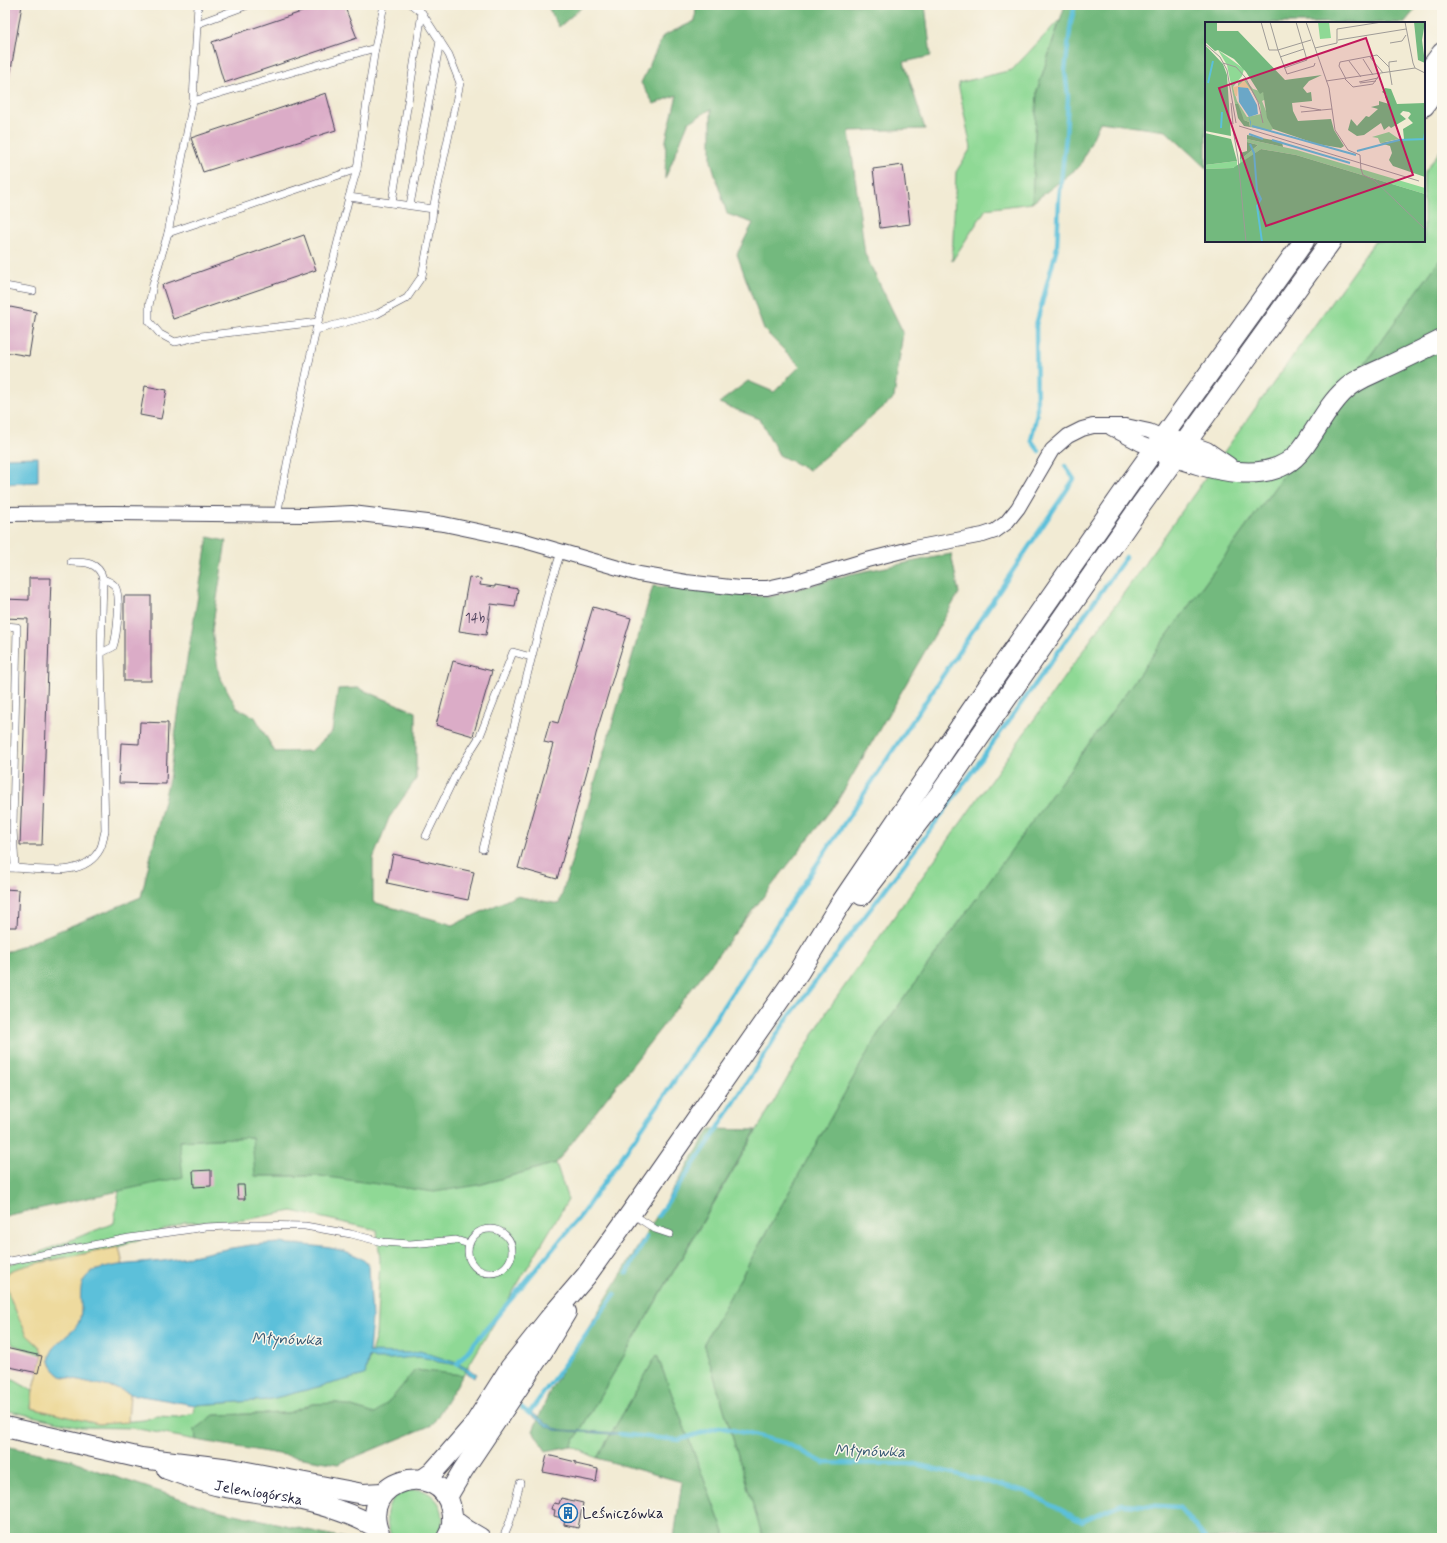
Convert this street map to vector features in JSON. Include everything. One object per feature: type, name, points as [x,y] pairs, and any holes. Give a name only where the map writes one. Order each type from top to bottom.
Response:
[{"type":"main road","points":[[1425,76],[1442,53]]},
{"type":"main road","points":[[1425,105],[1442,80]]},
{"type":"main road","points":[[447,1497],[462,1470],[488,1434],[542,1352],[586,1276],[799,972],[839,906],[971,711],[1159,443],[1303,242]]},
{"type":"main road","points":[[799,972],[848,913],[942,791],[1180,451],[1330,242]]},
{"type":"main road","points":[[1159,443],[1180,451],[1197,465],[1251,473],[1266,472],[1278,468],[1302,451],[1334,401],[1345,389],[1360,379],[1442,340]]},
{"type":"main road","points":[[422,1480],[432,1473],[474,1425],[514,1362],[549,1318],[586,1276]]},
{"type":"main road","name":"Jeleniogórska","points":[[5,1427],[141,1458],[231,1469],[363,1494],[383,1494]]},
{"type":"main road","name":"Jeleniogórska","points":[[141,1458],[186,1476],[218,1486],[292,1497],[335,1509],[361,1518],[379,1533]]},
{"type":"main road","points":[[379,1533],[375,1521],[376,1510],[383,1494],[402,1481],[412,1479],[422,1480],[436,1486],[447,1497],[451,1506],[450,1529],[468,1531],[480,1538]]},
{"type":"street","points":[[5,514],[113,513],[324,515],[352,513],[444,524],[518,540],[639,574],[686,582],[739,588],[767,588],[794,582],[907,550],[984,535],[995,531],[1006,524],[1018,508],[1052,450],[1068,436],[1082,429],[1093,426],[1126,426],[1149,431],[1159,443]]},
{"type":"lane","points":[[198,5],[193,102],[168,233],[153,284],[149,306],[149,320],[160,334],[175,342],[201,336],[318,322]]},
{"type":"lane","points":[[197,24],[248,5]]},
{"type":"lane","points":[[277,515],[316,330],[357,169],[375,48],[384,5]]},
{"type":"lane","points":[[316,330],[378,314],[407,298],[422,276],[433,209],[460,83],[449,55],[422,13],[412,5]]},
{"type":"lane","points":[[392,203],[422,13]]},
{"type":"lane","points":[[410,205],[440,41]]},
{"type":"lane","points":[[193,102],[375,48]]},
{"type":"lane","points":[[168,233],[357,169]]},
{"type":"lane","points":[[349,197],[433,209]]},
{"type":"lane","points":[[5,286],[33,291]]},
{"type":"lane","points":[[483,849],[531,657],[549,589],[561,552]]},
{"type":"lane","points":[[5,868],[64,870],[78,868],[88,863],[100,849],[105,831],[101,653],[102,579],[101,572],[96,566],[86,562],[71,562]]},
{"type":"lane","points":[[101,653],[114,647],[118,611],[116,589],[114,584],[102,579]]},
{"type":"lane","points":[[5,626],[17,627],[13,828],[15,868]]},
{"type":"lane","points":[[426,836],[456,774],[480,736],[513,652],[531,657]]},
{"type":"lane","points":[[5,828],[13,828]]},
{"type":"lane","points":[[631,1213],[656,1229],[670,1234]]},
{"type":"lane","points":[[5,1262],[128,1238],[206,1227],[254,1225],[305,1226],[351,1234],[382,1242],[410,1244],[456,1240],[469,1244]]},
{"type":"lane","points":[[483,1229],[497,1229],[508,1237],[512,1243],[512,1259],[502,1270],[494,1273],[486,1273],[473,1266],[469,1259],[469,1244],[477,1232],[483,1229]]},
{"type":"lane","points":[[503,1538],[510,1521],[520,1483]]},
{"type":"green space","points":[[547,5],[584,5],[559,27]]},
{"type":"green space","points":[[696,5],[925,5],[931,56],[904,62],[925,129],[849,131],[865,254],[903,332],[894,398],[809,470],[779,455],[760,419],[719,403],[748,381],[774,392],[800,366],[764,330],[737,254],[753,223],[727,214],[711,161],[711,109],[688,123],[665,179],[666,140],[677,95],[654,104],[641,83],[663,36],[695,21]]},
{"type":"green space","points":[[1065,5],[1419,5],[1405,22],[1205,22],[1205,167],[1166,131],[1100,122],[1080,166],[1032,203],[1037,91]]},
{"type":"green space","points":[[1060,19],[1037,91],[1032,203],[986,209],[952,261],[956,172],[971,148],[958,83],[1012,70]]},
{"type":"green space","points":[[1442,148],[1442,257],[878,1034],[704,1343],[763,1538],[726,1538],[657,1355],[597,1458],[571,1446],[827,1011],[1374,242],[1425,242],[1425,172]]},
{"type":"green space","points":[[1442,257],[1442,1538],[763,1538],[704,1343],[878,1034]]},
{"type":"green space","points":[[208,537],[226,541],[212,630],[219,675],[237,708],[255,717],[275,752],[311,751],[332,732],[338,689],[358,688],[416,712],[416,779],[389,818],[373,859],[373,902],[453,925],[516,896],[559,904],[653,586],[769,597],[851,574],[951,554],[959,593],[837,802],[556,1163],[479,1185],[434,1192],[320,1176],[255,1176],[252,1137],[179,1141],[183,1177],[5,1216],[5,953],[141,897],[169,779],[181,695]]},
{"type":"green space","points":[[710,1129],[756,1130],[571,1446],[546,1451],[533,1431],[551,1389]]},
{"type":"green space","points":[[252,1137],[256,1176],[320,1176],[479,1185],[556,1163],[568,1200],[463,1375],[415,1371],[393,1397],[375,1414],[338,1403],[312,1404],[288,1413],[215,1415],[195,1429],[196,1440],[133,1428],[81,1427],[5,1410],[5,1375],[33,1391],[31,1408],[99,1424],[144,1420],[156,1416],[177,1417],[194,1413],[195,1405],[267,1400],[364,1375],[376,1336],[380,1260],[377,1230],[292,1211],[244,1220],[184,1222],[119,1247],[41,1262],[11,1300],[27,1335],[40,1347],[43,1355],[13,1345],[5,1330],[5,1266],[114,1223],[119,1191],[179,1141]]},
{"type":"green space","points":[[657,1355],[726,1538],[674,1538],[682,1482],[597,1458]]},
{"type":"green space","points":[[415,1370],[463,1375],[432,1425],[338,1464],[196,1440],[195,1429],[214,1415],[288,1413],[312,1404],[338,1403],[375,1414],[393,1397]]},
{"type":"green space","points":[[5,1446],[73,1460],[95,1470],[212,1509],[344,1538],[5,1538]]},
{"type":"green space","points":[[418,1489],[433,1496],[438,1502],[443,1516],[440,1531],[435,1538],[394,1538],[388,1525],[387,1512],[389,1505],[398,1494],[405,1491]]},
{"type":"sand","points":[[119,1247],[123,1265],[92,1271],[79,1324],[54,1348],[50,1361],[53,1368],[61,1376],[119,1389],[130,1394],[128,1422],[99,1424],[31,1408],[33,1391],[43,1355],[40,1347],[27,1335],[9,1295],[5,1277],[12,1270],[29,1265]]},
{"type":"water","points":[[38,457],[38,482],[5,484],[5,458]]},
{"type":"water","points":[[280,1243],[341,1250],[362,1259],[369,1266],[372,1318],[369,1352],[411,1353],[420,1351],[457,1363],[477,1374],[474,1378],[457,1365],[438,1362],[431,1359],[418,1357],[375,1359],[369,1356],[365,1375],[267,1400],[195,1405],[130,1394],[119,1389],[61,1376],[54,1370],[50,1358],[51,1352],[59,1342],[77,1326],[81,1311],[81,1289],[83,1282],[92,1272],[111,1266],[163,1261],[250,1245]]},
{"type":"water","points":[[528,1410],[554,1428],[562,1430],[624,1433],[624,1435],[555,1430],[526,1412]]},
{"type":"building","points":[[5,5],[22,5],[6,99],[5,99]]},
{"type":"building","points":[[322,5],[344,5],[357,38],[224,83],[212,42]]},
{"type":"building","points":[[326,93],[336,130],[203,172],[191,138]]},
{"type":"building","points":[[903,165],[910,224],[880,228],[873,169]]},
{"type":"building","points":[[304,235],[316,270],[173,319],[162,285]]},
{"type":"building","points":[[5,306],[36,312],[29,356],[5,352]]},
{"type":"building","points":[[145,386],[167,390],[161,419],[140,415]]},
{"type":"building","points":[[469,577],[481,579],[480,585],[495,587],[495,585],[518,589],[515,607],[491,604],[486,635],[459,631]]},
{"type":"building","points":[[29,578],[51,578],[42,845],[20,845],[28,619],[5,618],[5,599],[29,600]]},
{"type":"building","points":[[124,596],[151,596],[151,681],[124,681]]},
{"type":"building","points":[[593,607],[631,618],[596,734],[557,879],[518,868],[553,744],[544,742],[550,721],[558,723]]},
{"type":"building","points":[[453,661],[492,671],[473,736],[436,725]]},
{"type":"building","points":[[140,722],[168,723],[166,784],[119,783],[121,743],[139,744]]},
{"type":"building","points":[[393,854],[474,872],[468,900],[387,883]]},
{"type":"building","points":[[5,889],[19,890],[17,927],[5,927]]},
{"type":"building","points":[[211,1170],[211,1186],[194,1187],[193,1171]]},
{"type":"building","points":[[237,1185],[244,1185],[245,1199],[238,1199]]},
{"type":"building","points":[[5,1348],[42,1356],[38,1373],[5,1366]]},
{"type":"building","points":[[547,1455],[598,1469],[596,1482],[543,1472]]},
{"type":"building","name":"Leśniczówka","points":[[561,1498],[583,1503],[578,1528],[564,1525],[565,1519],[554,1516],[555,1510],[551,1509],[552,1506],[554,1503],[559,1504]]},
{"type":"waterway","points":[[1039,451],[1031,440],[1037,413],[1036,325],[1057,247],[1059,199],[1066,136],[1068,96],[1065,71],[1071,22],[1075,5]]},
{"type":"waterway","points":[[457,1364],[582,1214],[663,1098],[789,906],[1074,479],[1065,466]]},
{"type":"waterway","points":[[658,1216],[713,1136],[785,1022],[945,810],[1126,557]]},
{"type":"waterway","points":[[627,1273],[646,1237]]},
{"type":"waterway","points":[[529,1413],[615,1294]]},
{"type":"waterway","name":"Młynówka","points":[[521,1407],[530,1414]]},
{"type":"waterway","name":"Młynówka","points":[[619,1434],[679,1440],[720,1427],[786,1443],[824,1463],[915,1464],[1025,1491],[1082,1521],[1121,1504],[1179,1507],[1205,1538]]},
{"type":"place","name":"Leśniczówka","points":[[568,1513]]}]
